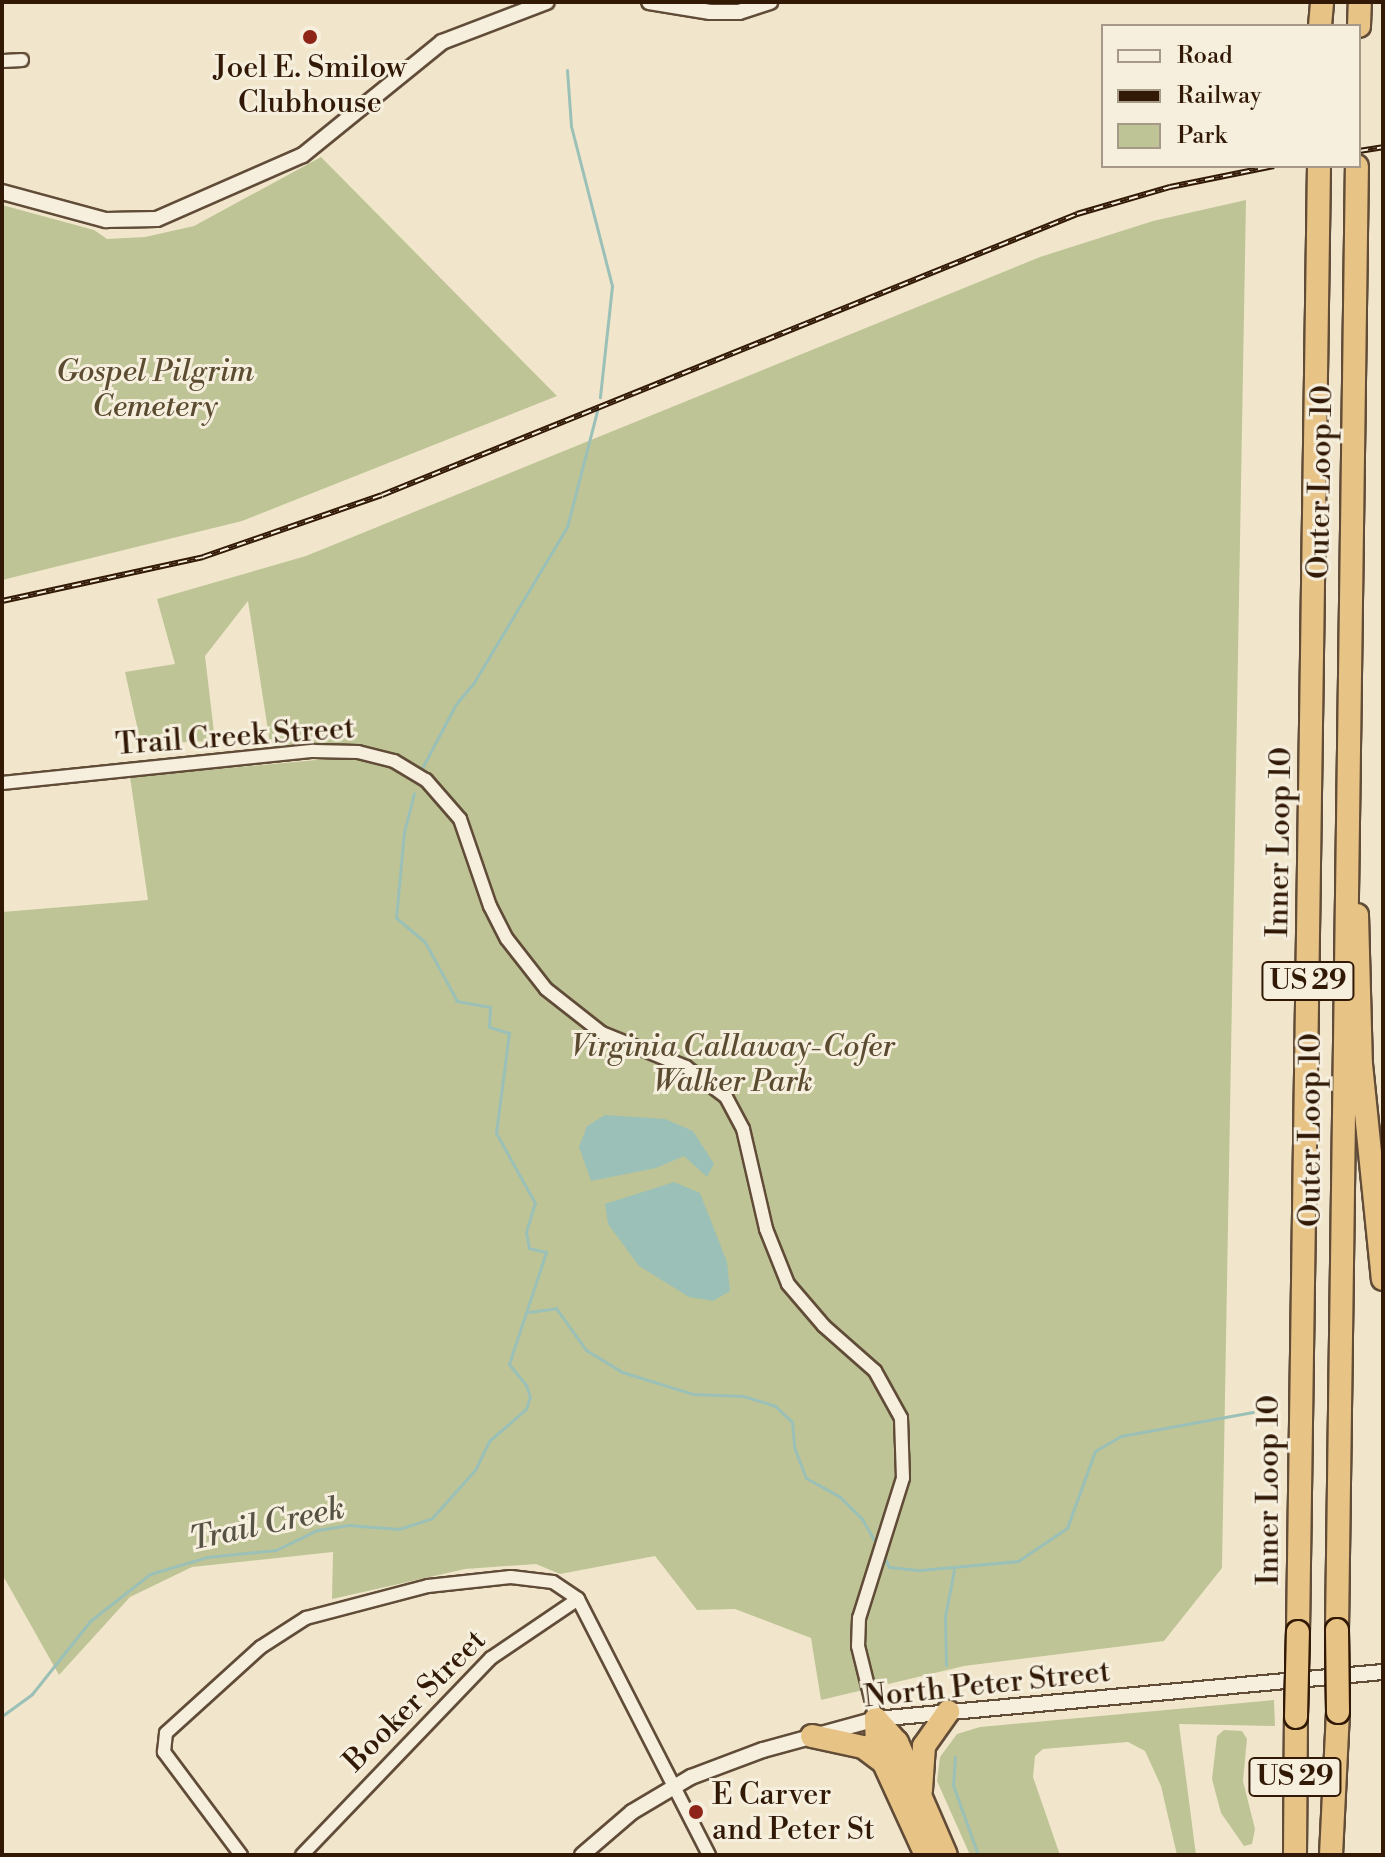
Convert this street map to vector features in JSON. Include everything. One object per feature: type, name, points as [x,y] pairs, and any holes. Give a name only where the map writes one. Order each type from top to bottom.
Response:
[{"type":"highway","points":[[1359,24],[1360,2]]},
{"type":"highway","name":"Inner Loop 10","points":[[1294,1849],[1319,168]]},
{"type":"highway","name":"Outer Loop 10","points":[[1331,1855],[1338,1712],[1347,687],[1357,168]]},
{"type":"highway","points":[[1347,687],[1360,746],[1361,1064],[1383,1279]]},
{"type":"highway","points":[[922,1799],[924,1746],[948,1712]]},
{"type":"highway","points":[[876,1719],[883,1762],[926,1855]]},
{"type":"highway","points":[[876,1719],[897,1742],[946,1855]]},
{"type":"highway","points":[[812,1736],[863,1747],[883,1762]]},
{"type":"street","points":[[2,192],[106,220],[157,219],[303,155],[442,42],[547,2]]},
{"type":"street","points":[[649,2],[710,12],[739,12],[770,2]]},
{"type":"street","points":[[2,61],[22,60]]},
{"type":"street","name":"Trail Creek Street","points":[[2,783],[339,750],[385,758],[426,780],[460,819],[490,906],[507,939],[546,989],[602,1033],[686,1067],[726,1097],[743,1129],[766,1229],[788,1284],[824,1326],[875,1371],[901,1418],[906,1452],[896,1504],[867,1583],[858,1646],[876,1719]]},
{"type":"street","points":[[241,1855],[164,1752],[162,1741],[217,1683],[261,1647],[316,1615],[428,1586],[511,1577],[553,1582],[578,1599],[709,1855]]},
{"type":"street","name":"Booker Street","points":[[302,1855],[491,1658],[578,1599]]},
{"type":"street","name":"North Peter Street","points":[[582,1855],[673,1786],[812,1736],[876,1719],[1383,1672]]},
{"type":"green space","name":"Gospel Pilgrim Cemetery","points":[[321,157],[557,396],[242,521],[2,580],[2,205],[94,230],[107,239],[145,237],[194,226]]},
{"type":"green space","name":"Virginia Callaway-Cofer Walker Park","points":[[1246,200],[1222,1568],[1164,1641],[964,1666],[821,1700],[811,1638],[735,1609],[697,1610],[655,1556],[560,1574],[536,1564],[465,1569],[332,1599],[333,1552],[192,1567],[130,1597],[59,1675],[2,1574],[2,912],[148,900],[130,777],[338,758],[337,744],[271,750],[248,601],[205,656],[215,741],[141,744],[125,672],[175,664],[157,599],[306,556],[1040,257],[1153,221]]},
{"type":"green space","points":[[1274,1700],[1275,1726],[1179,1724],[1196,1855],[1177,1855],[1161,1786],[1145,1751],[1128,1742],[1043,1749],[1035,1756],[1033,1777],[1060,1855],[970,1855],[937,1781],[940,1757],[957,1734],[980,1727]]},
{"type":"green space","points":[[1224,1730],[1242,1731],[1247,1739],[1243,1781],[1255,1829],[1252,1844],[1244,1846],[1221,1813],[1212,1779],[1217,1736]]},
{"type":"water","points":[[605,1115],[665,1119],[693,1131],[714,1164],[707,1177],[684,1156],[656,1168],[591,1181],[579,1147],[587,1126]]},
{"type":"water","points":[[674,1182],[700,1193],[727,1262],[730,1291],[713,1301],[689,1297],[639,1266],[608,1224],[605,1204]]},
{"type":"waterway","points":[[567,70],[571,126],[612,286],[600,397]]},
{"type":"waterway","points":[[421,770],[456,704],[473,684],[567,527],[597,411]]},
{"type":"waterway","name":"Trail Creek","points":[[2,1716],[32,1694],[90,1621],[150,1574],[207,1557],[276,1550],[317,1530],[348,1525],[399,1529],[432,1518],[475,1470],[489,1441],[526,1409],[530,1397],[526,1385],[509,1364],[546,1252],[529,1248],[526,1232],[535,1203],[496,1133],[509,1033],[489,1027],[490,1007],[457,1001],[425,942],[396,918],[404,832],[414,793]]},
{"type":"waterway","name":"Trail Creek","points":[[529,1312],[556,1308],[586,1350],[622,1372],[693,1394],[743,1396],[775,1406],[792,1422],[794,1447],[806,1478],[840,1497],[862,1519],[878,1547]]},
{"type":"waterway","name":"Trail Creek","points":[[884,1557],[889,1567],[920,1570],[1018,1561],[1067,1528],[1095,1451],[1121,1436],[1253,1412]]},
{"type":"waterway","points":[[946,1665],[945,1616],[954,1570]]},
{"type":"waterway","points":[[955,1757],[953,1785],[978,1855]]},
{"type":"railway","points":[[1361,151],[1383,147]]},
{"type":"railway","points":[[2,601],[203,557],[382,495],[1077,214],[1170,187],[1264,168]]},
{"type":"place","name":"Joel E. Smilow Clubhouse","points":[[310,37]]},
{"type":"place","name":"E Carver and Peter St","points":[[696,1812]]}]
